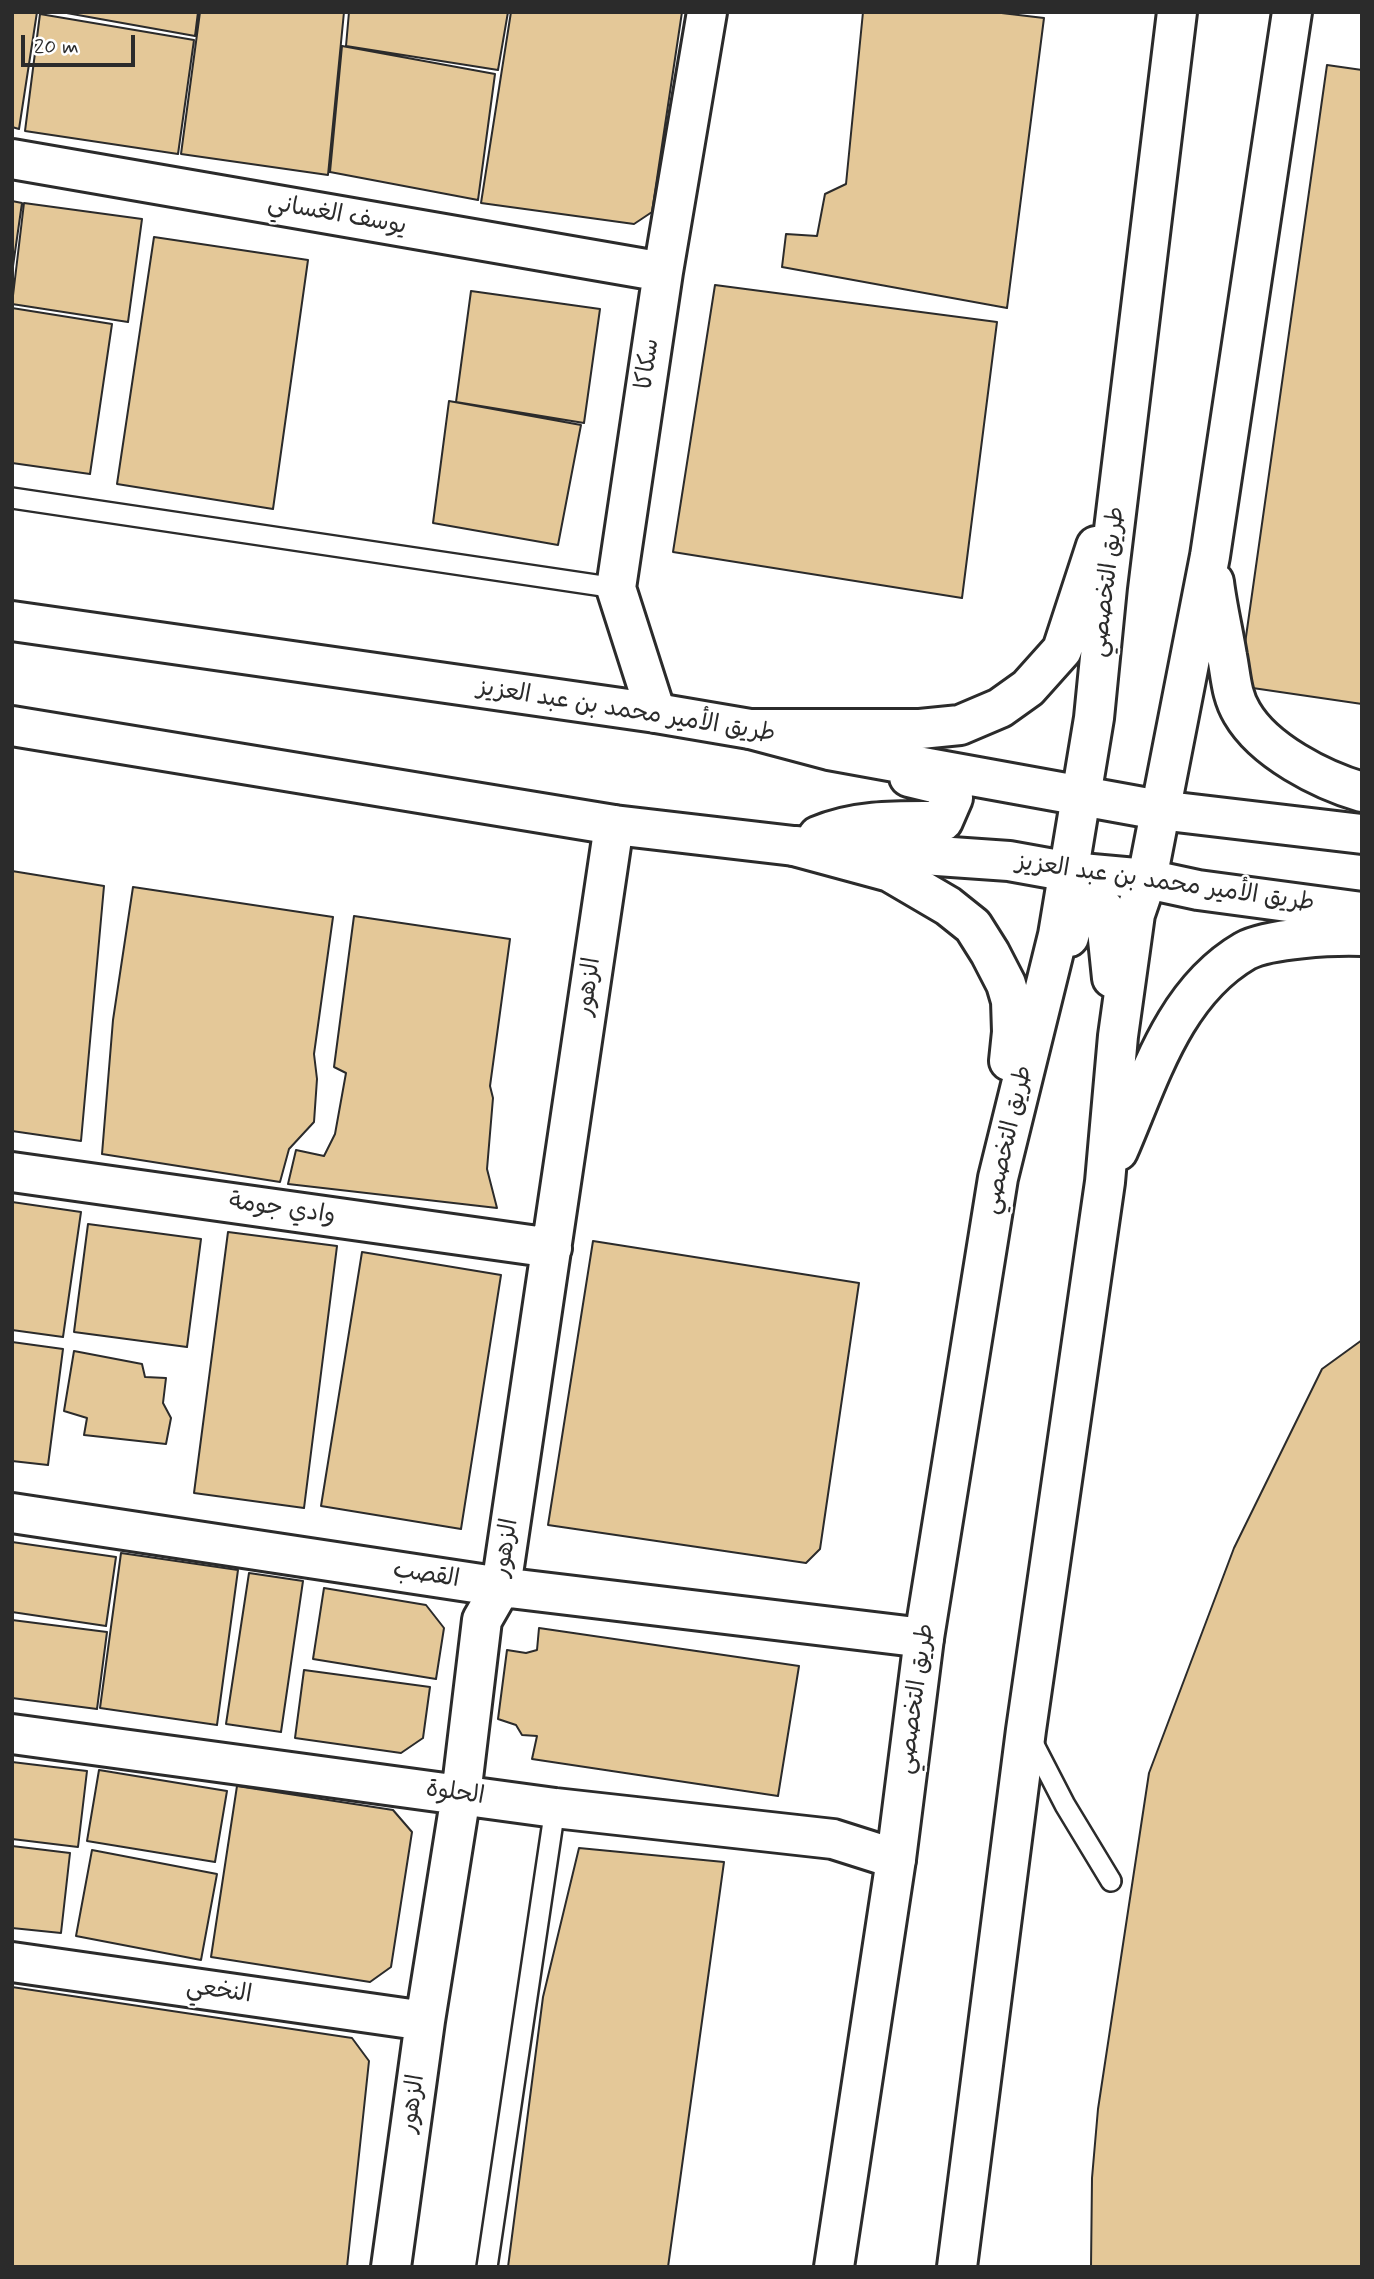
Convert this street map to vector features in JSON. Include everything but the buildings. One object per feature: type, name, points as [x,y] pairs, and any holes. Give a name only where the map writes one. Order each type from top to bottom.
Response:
[{"type":"main road","name":"سكاكا","points":[[656,713],[616,588],[663,272],[707,12]]},
{"type":"main road","name":"طريق التخصصي","points":[[834,2267],[896,1858],[924,1638],[998,1178],[1058,935],[1094,718],[1107,587],[1177,12]]},
{"type":"main road","points":[[957,2267],[1026,1730],[1105,1182],[1118,1036],[1135,914],[1147,879],[1210,556],[1292,12]]},
{"type":"main road","name":"يوسف الغساني","points":[[12,159],[663,272]]},
{"type":"main road","points":[[750,729],[920,729],[960,724],[1000,708],[1028,688],[1062,650],[1123,465]]},
{"type":"main road","points":[[1210,556],[1231,686],[1242,714],[1257,731],[1303,769],[1328,781],[1362,792]]},
{"type":"main road","name":"طريق الأمير محمد بن عبد العزيز","points":[[12,621],[656,713],[750,729],[829,750],[1159,810],[1362,834]]},
{"type":"main road","name":"طريق الأمير محمد بن عبد العزيز","points":[[12,726],[614,825],[794,846],[1009,861],[1070,872],[1147,879],[1198,890],[1362,912]]},
{"type":"main road","points":[[794,846],[841,826],[895,821],[943,821],[953,798],[938,783],[884,771],[829,750]]},
{"type":"main road","name":"الزهور","points":[[391,2267],[425,2021],[461,1795],[482,1620],[502,1587],[614,825]]},
{"type":"main road","points":[[794,846],[890,872],[921,888],[973,926],[990,953],[1006,984],[1012,1011],[998,1178]]},
{"type":"main road","points":[[1042,1002],[1072,931],[1077,903],[1093,896],[1105,910],[1118,1036]]},
{"type":"main road","points":[[1105,1182],[1167,1037],[1180,1016],[1210,980],[1247,950],[1298,939],[1362,936]]},
{"type":"main road","name":"وادي جومة","points":[[12,1172],[552,1248]]},
{"type":"main road","name":"القصب","points":[[12,1513],[502,1587],[924,1638]]},
{"type":"main road","name":"الحلوة","points":[[12,1734],[555,1808],[832,1839],[896,1858]]},
{"type":"main road","name":"النخعي","points":[[12,1962],[425,2021]]},
{"type":"lane","points":[[12,498],[616,588]]},
{"type":"lane","points":[[1026,1730],[1065,1805],[1111,1881]]},
{"type":"lane","points":[[487,2267],[555,1808]]}]
